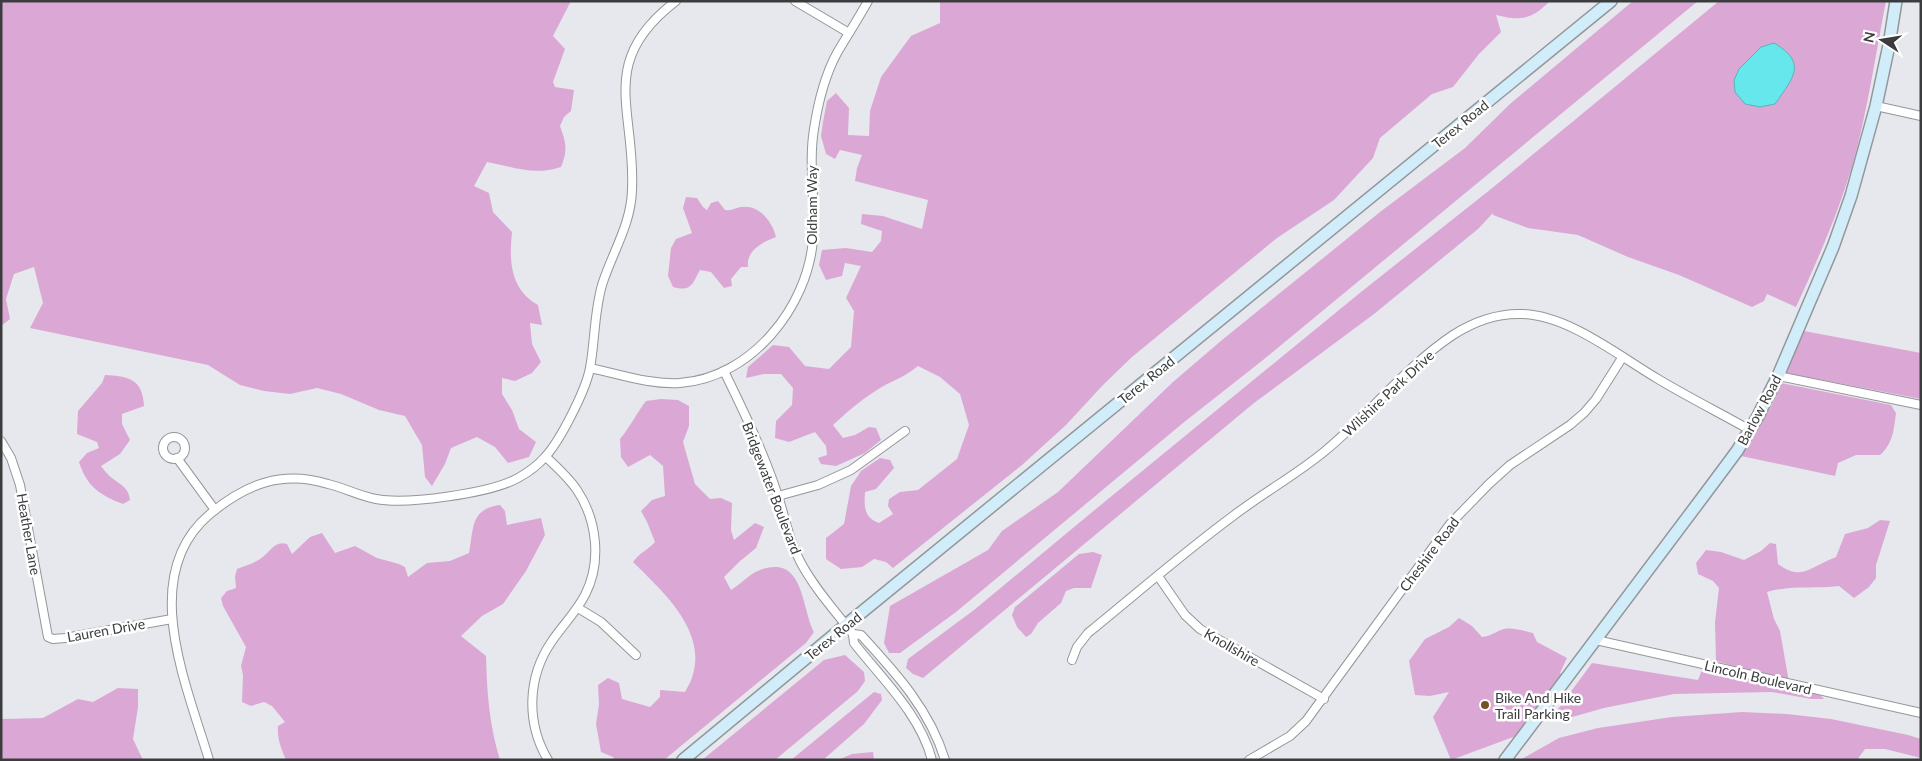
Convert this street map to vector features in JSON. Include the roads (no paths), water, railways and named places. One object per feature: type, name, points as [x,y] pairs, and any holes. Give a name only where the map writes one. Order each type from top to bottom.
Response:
[{"type":"main road","name":"Terex Road","points":[[683,760],[850,629],[1611,1]]},
{"type":"main road","name":"Barlow Road","points":[[1506,760],[1718,477],[1750,430],[1778,376],[1844,218],[1860,168],[1876,106],[1896,1]]},
{"type":"street","points":[[209,760],[183,671],[172,619],[171,584],[176,563],[187,540],[215,510],[230,498],[246,489],[268,481],[280,479],[314,480],[364,497],[408,501],[488,489],[518,478],[546,456],[576,406],[590,368],[596,309],[602,287],[625,227],[632,191],[625,102],[628,68],[634,50],[645,31],[660,13],[676,1]]},
{"type":"street","points":[[795,1],[850,33]]},
{"type":"street","name":"Oldham Way","points":[[590,368],[653,381],[678,383],[694,381],[724,370],[751,352],[773,332],[792,305],[806,273],[813,240],[811,161],[814,131],[826,80],[837,54],[868,1]]},
{"type":"street","points":[[1876,106],[1921,116]]},
{"type":"street","name":"Wilshire Park Drive","points":[[1072,660],[1077,647],[1088,633],[1233,516],[1287,481],[1313,461],[1342,436],[1412,367],[1452,336],[1477,323],[1510,314],[1538,316],[1565,324],[1750,430]]},
{"type":"street","name":"Cheshire Road","points":[[1249,760],[1290,736],[1306,721],[1324,699],[1432,548],[1460,513],[1510,465],[1570,425],[1584,413],[1596,399],[1622,358]]},
{"type":"street","name":"Bridgewater Boulevard","points":[[724,370],[755,437],[778,496],[790,540],[801,563],[818,590],[850,629]]},
{"type":"street","points":[[1778,376],[1921,406]]},
{"type":"street","points":[[778,496],[818,485],[851,470],[906,431]]},
{"type":"street","name":"Heather Lane","points":[[1,441],[11,458],[20,486],[46,630]]},
{"type":"street","points":[[546,456],[577,490],[587,509],[593,528],[596,549],[593,571],[586,593],[578,608],[552,641],[535,678],[532,700],[534,725],[540,745],[548,760]]},
{"type":"street","points":[[177,458],[215,510]]},
{"type":"street","name":"Knollshire","points":[[1158,576],[1185,615],[1200,629],[1324,699]]},
{"type":"street","points":[[578,608],[601,622],[636,654]]},
{"type":"street","name":"Lauren Drive","points":[[46,630],[48,636],[53,639],[172,619]]},
{"type":"street","points":[[850,629],[861,635],[915,698],[934,728],[944,760]]},
{"type":"street","points":[[850,629],[854,643],[905,706],[931,756],[941,748]]},
{"type":"street","name":"Lincoln Boulevard","points":[[1596,640],[1921,713]]},
{"type":"street","points":[[905,706],[915,698]]},
{"type":"water","points":[[1774,43],[1785,50],[1791,57],[1794,64],[1792,79],[1775,104],[1760,107],[1745,104],[1735,92],[1734,80],[1739,69],[1761,47]]},
{"type":"place","name":"Bike And Hike Trail Parking","points":[[1485,705]]}]
